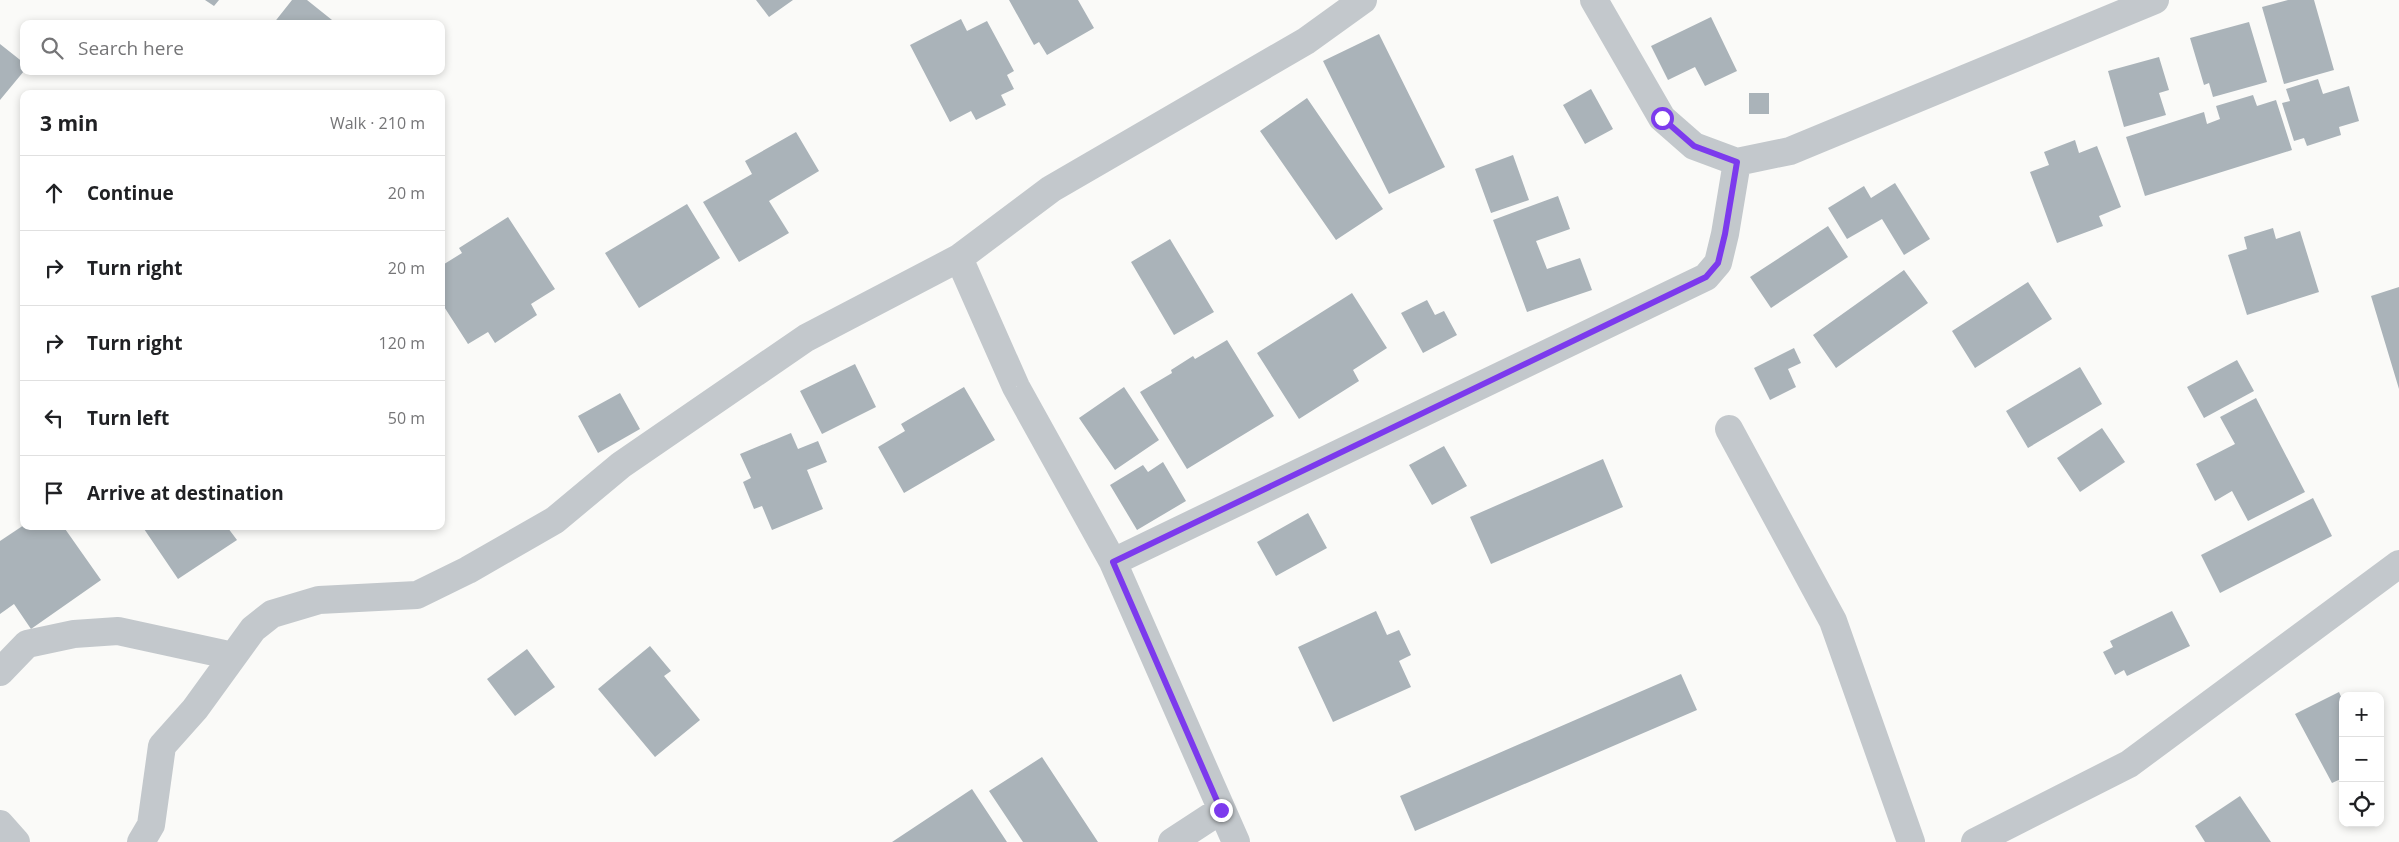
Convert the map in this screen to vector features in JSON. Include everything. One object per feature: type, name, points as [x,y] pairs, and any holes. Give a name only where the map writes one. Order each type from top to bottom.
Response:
[{"type":"street","points":[[140,842],[151,824],[162,746],[195,709],[253,629],[272,614],[319,600],[417,595],[468,570],[554,520],[621,465],[806,338],[959,258],[1051,190],[1306,41],[1363,0]]},
{"type":"street","points":[[1594,0],[1662,118],[1694,146],[1737,162],[1790,151],[2155,0]]},
{"type":"street","points":[[1113,562],[1706,277],[1718,263],[1725,234],[1737,162]]},
{"type":"street","points":[[959,258],[1016,387],[1113,562],[1236,842]]},
{"type":"street","points":[[1729,429],[1833,621],[1911,842]]},
{"type":"street","points":[[1975,842],[2129,764],[2399,564]]},
{"type":"street","points":[[0,672],[27,644],[74,634],[118,632],[233,656]]},
{"type":"street","points":[[1172,842],[1221,810]]},
{"type":"street","points":[[0,824],[16,842]]},
{"type":"building","points":[[205,0],[219,0],[214,6]]},
{"type":"building","points":[[292,0],[307,0],[332,20],[276,20]]},
{"type":"building","points":[[756,0],[793,0],[769,17]]},
{"type":"building","points":[[1009,0],[1078,0],[1094,28],[1047,55],[1039,42],[1034,45]]},
{"type":"building","points":[[2288,0],[2314,0],[2334,70],[2284,84],[2262,7]]},
{"type":"building","points":[[1711,17],[1737,71],[1705,86],[1695,67],[1668,80],[1651,46]]},
{"type":"building","points":[[961,19],[967,31],[987,21],[1014,71],[1007,75],[1014,89],[1001,95],[1006,105],[976,120],[971,111],[950,122],[910,45]]},
{"type":"building","points":[[2249,22],[2267,82],[2213,97],[2209,83],[2204,85],[2190,38]]},
{"type":"building","points":[[1379,34],[1445,167],[1389,194],[1323,61]]},
{"type":"building","points":[[0,44],[20,60],[21,75],[0,100]]},
{"type":"building","points":[[2159,57],[2169,90],[2159,93],[2166,115],[2124,127],[2108,71]]},
{"type":"building","points":[[2318,79],[2323,94],[2349,86],[2359,121],[2339,127],[2341,135],[2307,146],[2304,138],[2294,141],[2282,103],[2290,101],[2286,89]]},
{"type":"building","points":[[1591,89],[1613,129],[1585,144],[1563,105]]},
{"type":"building","points":[[1749,93],[1769,93],[1769,114],[1749,114]]},
{"type":"building","points":[[2253,95],[2257,106],[2276,100],[2292,150],[2145,196],[2126,137],[2204,112],[2207,124],[2220,119],[2216,106]]},
{"type":"building","points":[[1307,98],[1383,209],[1336,240],[1260,131]]},
{"type":"building","points":[[796,132],[819,171],[769,201],[789,233],[739,262],[703,202],[752,174],[745,161]]},
{"type":"building","points":[[2075,140],[2079,153],[2097,146],[2121,207],[2099,216],[2103,226],[2057,243],[2030,172],[2049,165],[2044,152]]},
{"type":"building","points":[[1513,155],[1529,200],[1491,213],[1475,169]]},
{"type":"building","points":[[1895,183],[1930,239],[1904,255],[1882,219],[1847,239],[1828,208],[1864,186],[1871,198]]},
{"type":"building","points":[[1558,196],[1570,229],[1536,241],[1547,269],[1580,258],[1592,290],[1527,312],[1493,220]]},
{"type":"building","points":[[687,204],[720,258],[639,308],[605,253]]},
{"type":"building","points":[[508,217],[555,289],[531,304],[537,315],[495,343],[488,332],[468,344],[445,308],[445,264],[462,253],[459,248]]},
{"type":"building","points":[[1828,226],[1848,257],[1771,308],[1750,277]]},
{"type":"building","points":[[2273,228],[2276,239],[2300,231],[2319,292],[2247,315],[2228,255],[2247,249],[2244,237]]},
{"type":"building","points":[[1170,239],[1214,312],[1174,335],[1131,262]]},
{"type":"building","points":[[1904,270],[1928,303],[1836,368],[1813,335]]},
{"type":"building","points":[[2028,282],[2052,319],[1975,368],[1952,331]]},
{"type":"building","points":[[2399,287],[2399,389],[2371,296]]},
{"type":"building","points":[[1352,293],[1387,348],[1353,370],[1359,381],[1299,419],[1257,353]]},
{"type":"building","points":[[1427,300],[1435,315],[1444,311],[1457,335],[1423,353],[1401,313]]},
{"type":"building","points":[[1227,340],[1274,416],[1187,469],[1140,392],[1172,373],[1171,370],[1193,356],[1195,359]]},
{"type":"building","points":[[1794,348],[1801,363],[1788,369],[1796,387],[1770,400],[1754,368]]},
{"type":"building","points":[[2237,360],[2254,391],[2204,418],[2187,387]]},
{"type":"building","points":[[855,364],[876,407],[822,434],[800,391]]},
{"type":"building","points":[[2080,367],[2102,404],[2028,448],[2006,411]]},
{"type":"building","points":[[964,387],[995,440],[904,493],[878,447],[905,431],[901,424]]},
{"type":"building","points":[[1124,387],[1159,440],[1115,470],[1079,418]]},
{"type":"building","points":[[620,393],[640,429],[598,453],[578,416]]},
{"type":"building","points":[[2256,398],[2305,492],[2248,521],[2232,491],[2215,501],[2196,464],[2235,444],[2220,417]]},
{"type":"building","points":[[2102,428],[2125,462],[2080,492],[2057,458]]},
{"type":"building","points":[[791,433],[798,449],[818,441],[827,462],[807,470],[823,509],[772,530],[762,506],[754,509],[743,482],[751,478],[740,454]]},
{"type":"building","points":[[1444,446],[1467,486],[1432,505],[1409,465]]},
{"type":"building","points":[[1603,459],[1623,507],[1491,564],[1470,517]]},
{"type":"building","points":[[1163,462],[1186,501],[1137,530],[1110,485],[1143,465],[1148,472]]},
{"type":"building","points":[[2313,498],[2332,536],[2220,593],[2201,555]]},
{"type":"building","points":[[1308,513],[1327,548],[1276,576],[1257,542]]},
{"type":"building","points":[[20,528],[20,530],[66,530],[101,580],[31,629],[14,604],[0,614],[0,541]]},
{"type":"building","points":[[145,530],[230,530],[237,540],[178,579]]},
{"type":"building","points":[[1376,611],[1387,635],[1399,630],[1411,655],[1399,661],[1411,687],[1333,722],[1298,647]]},
{"type":"building","points":[[2172,611],[2190,646],[2127,676],[2124,670],[2115,675],[2103,652],[2113,647],[2110,641]]},
{"type":"building","points":[[650,646],[671,671],[664,676],[700,720],[655,757],[598,689]]},
{"type":"building","points":[[527,649],[555,687],[515,716],[487,679]]},
{"type":"building","points":[[1681,674],[1697,710],[1415,831],[1400,796]]},
{"type":"building","points":[[2339,692],[2339,780],[2332,783],[2295,714]]},
{"type":"building","points":[[1042,757],[1098,842],[1023,842],[989,791]]},
{"type":"building","points":[[972,789],[1007,842],[892,842]]},
{"type":"building","points":[[2240,796],[2271,842],[2205,842],[2195,826]]},
{"type":"route","points":[[1221,810],[1113,562],[1706,277],[1718,263],[1725,234],[1737,162],[1694,146],[1662,118]]}]
